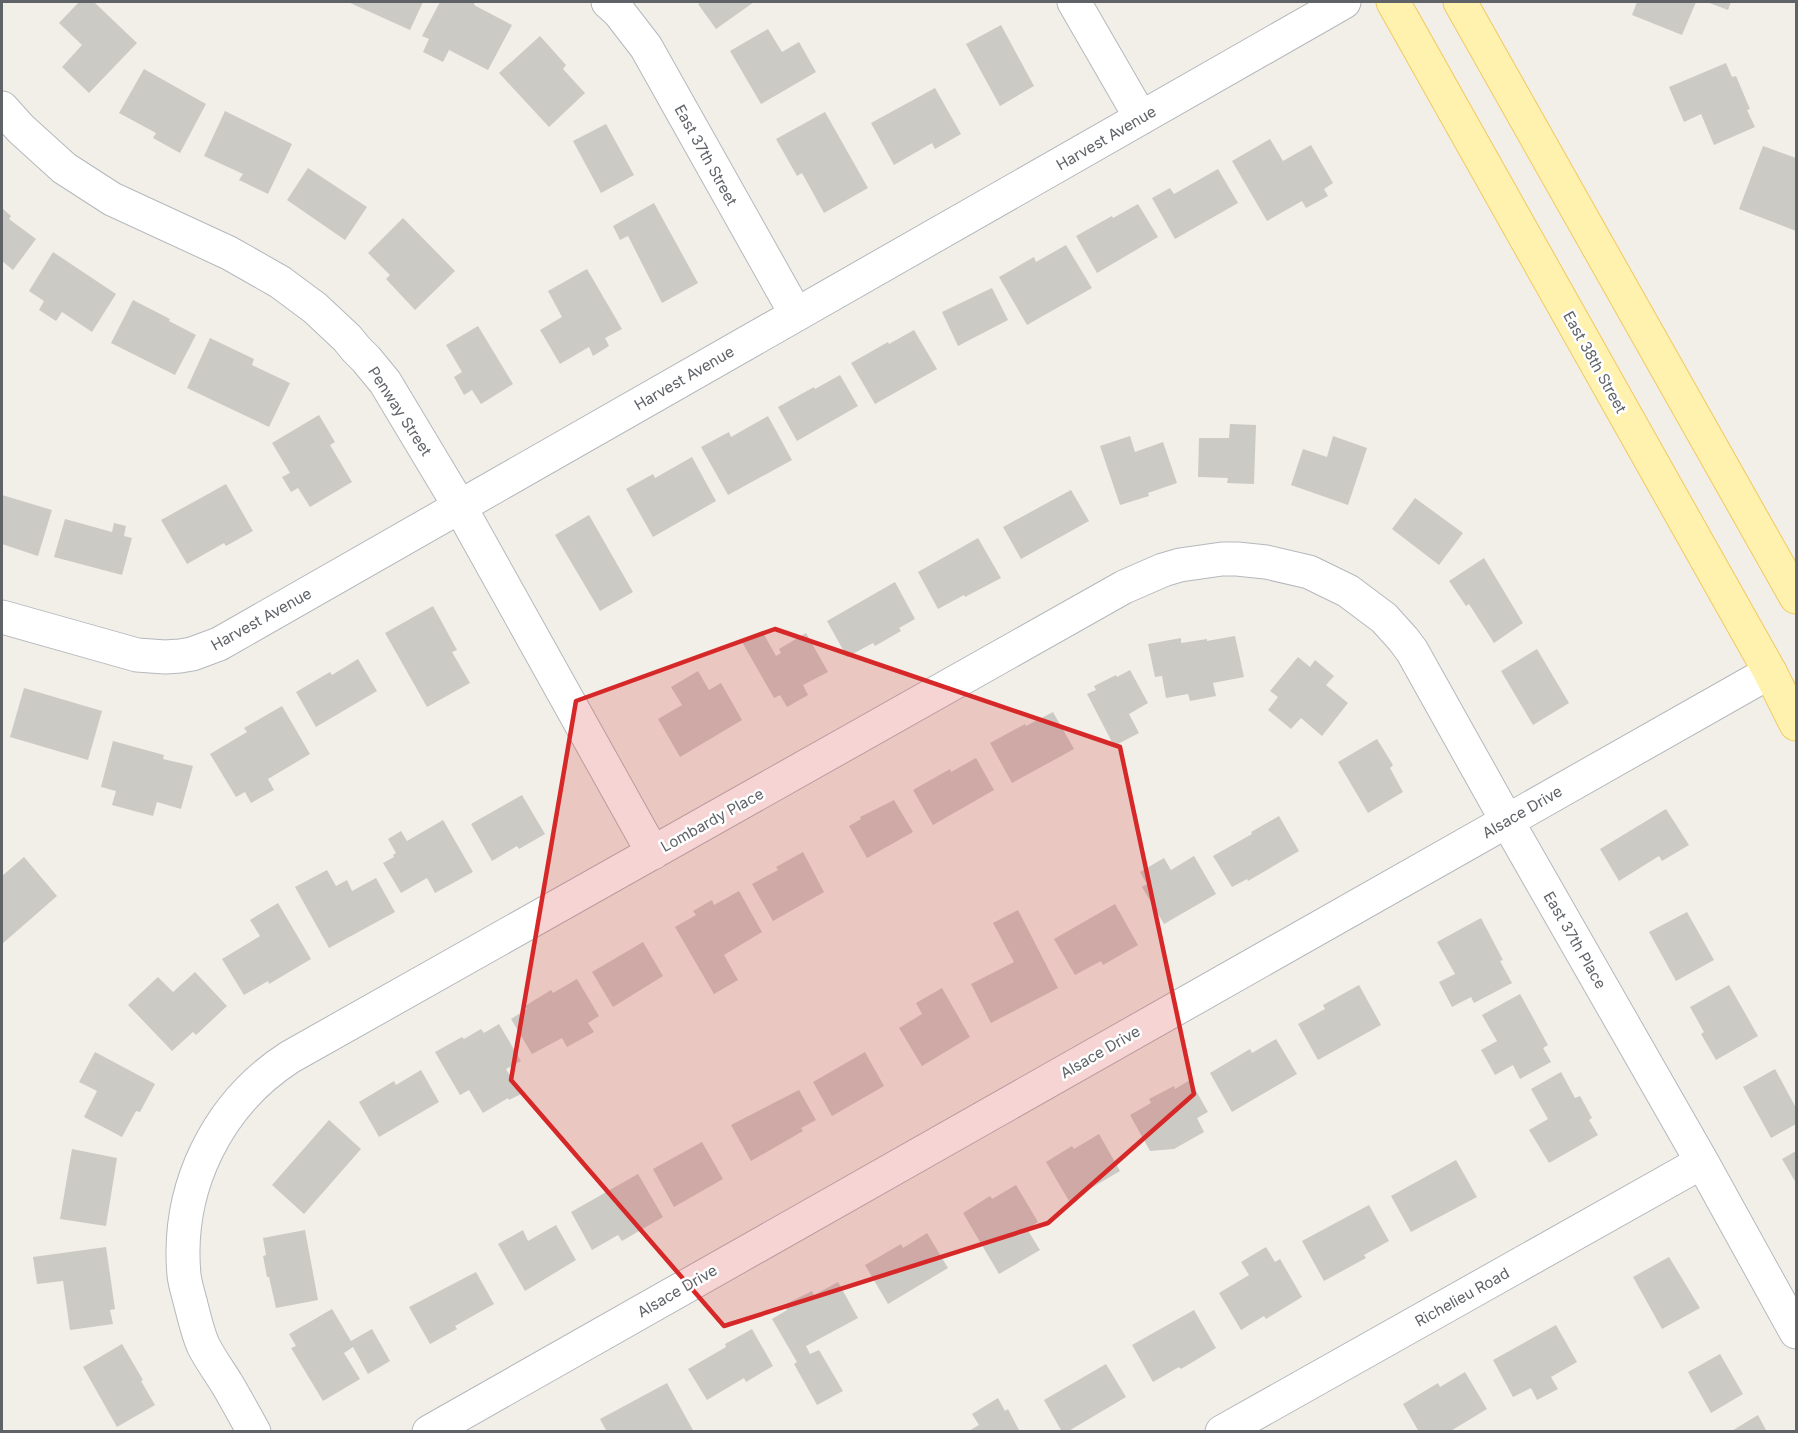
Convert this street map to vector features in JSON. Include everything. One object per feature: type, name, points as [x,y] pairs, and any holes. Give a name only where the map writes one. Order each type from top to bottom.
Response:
[{"type":"main road","name":"East 38th Street","points":[[1393,2],[1770,672],[1797,724]]},
{"type":"main road","points":[[1460,2],[1797,597]]},
{"type":"street","name":"East 37th Street","points":[[608,2],[619,12],[646,47],[796,314]]},
{"type":"street","points":[[1074,2],[1141,118]]},
{"type":"street","name":"Harvest Avenue","points":[[2,617],[137,655],[165,657],[206,650],[232,638],[1344,2]]},
{"type":"street","name":"Penway Street","points":[[2,108],[21,129],[64,168],[112,199],[255,267],[292,290],[347,338],[385,382],[460,507],[652,853]]},
{"type":"street","name":"Lombardy Place","points":[[254,1431],[203,1344],[193,1317],[184,1275],[184,1231],[187,1203],[208,1147],[224,1121],[243,1098],[274,1068],[652,853],[1146,577],[1180,565],[1238,559],[1295,568],[1322,578]]},
{"type":"street","name":"East 37th Place","points":[[1322,578],[1361,600],[1384,618],[1412,651],[1797,1332]]},
{"type":"street","name":"Alsace Drive","points":[[429,1431],[1770,672]]},
{"type":"street","name":"Richelieu Road","points":[[1222,1431],[1702,1162]]},
{"type":"highlighted area","points":[[775,629],[1120,747],[1194,1094],[1048,1223],[724,1326],[511,1080],[576,701]]},
{"type":"building","points":[[79,2],[94,2],[137,43],[89,93],[62,67],[82,45],[59,23]]},
{"type":"building","points":[[348,2],[423,2],[410,30]]},
{"type":"building","points":[[440,2],[475,2],[474,5],[512,25],[488,70],[449,50],[443,62],[423,52],[429,39],[422,36]]},
{"type":"building","points":[[702,2],[754,2],[716,29],[698,4]]},
{"type":"building","points":[[1637,2],[1696,2],[1682,35],[1632,15]]},
{"type":"building","points":[[1707,2],[1731,2],[1728,10]]},
{"type":"building","points":[[1001,25],[1034,86],[1000,106],[966,44]]},
{"type":"building","points":[[768,29],[782,52],[799,42],[816,72],[761,104],[730,51]]},
{"type":"building","points":[[540,36],[566,65],[563,69],[585,93],[549,127],[499,73]]},
{"type":"building","points":[[1726,63],[1732,77],[1736,76],[1755,127],[1714,145],[1701,114],[1684,122],[1669,87]]},
{"type":"building","points":[[144,69],[206,104],[180,153],[153,138],[156,133],[119,113]]},
{"type":"building","points":[[935,88],[961,134],[935,149],[932,143],[894,165],[871,123]]},
{"type":"building","points":[[225,111],[292,144],[268,194],[239,180],[243,174],[204,156]]},
{"type":"building","points":[[825,112],[868,188],[824,213],[802,173],[797,176],[776,139]]},
{"type":"building","points":[[606,124],[634,175],[601,193],[573,141]]},
{"type":"building","points":[[1270,139],[1283,161],[1311,145],[1333,183],[1324,189],[1328,196],[1306,208],[1302,201],[1267,221],[1232,161]]},
{"type":"building","points":[[1763,146],[1796,158],[1796,231],[1739,209]]},
{"type":"building","points":[[308,168],[367,207],[345,240],[287,200]]},
{"type":"building","points":[[1218,169],[1238,203],[1175,239],[1152,198],[1170,188],[1174,194]]},
{"type":"building","points":[[654,203],[698,283],[662,303],[628,236],[620,240],[613,226]]},
{"type":"building","points":[[1138,204],[1158,237],[1097,273],[1076,236]]},
{"type":"building","points":[[2,208],[11,216],[9,219],[36,239],[13,270],[2,261]]},
{"type":"building","points":[[403,218],[455,271],[415,310],[386,279],[390,275],[368,253]]},
{"type":"building","points":[[1066,245],[1092,288],[1027,325],[999,277],[1034,257],[1036,262]]},
{"type":"building","points":[[53,252],[116,294],[92,332],[62,312],[56,321],[39,310],[44,301],[29,291]]},
{"type":"building","points":[[587,269],[622,329],[605,338],[609,346],[593,356],[589,347],[560,364],[540,330],[562,317],[548,291]]},
{"type":"building","points":[[992,288],[1008,320],[958,346],[942,312]]},
{"type":"building","points":[[133,300],[196,335],[175,375],[111,343]]},
{"type":"building","points":[[478,326],[513,384],[481,404],[472,390],[464,395],[454,377],[462,372],[446,345]]},
{"type":"building","points":[[914,330],[937,369],[875,404],[851,363]]},
{"type":"building","points":[[210,338],[254,359],[252,365],[290,383],[269,427],[187,388]]},
{"type":"building","points":[[840,375],[858,406],[797,441],[778,407]]},
{"type":"building","points":[[319,415],[335,442],[330,445],[352,482],[310,507],[298,488],[291,492],[282,477],[290,473],[272,443]]},
{"type":"building","points":[[768,416],[792,460],[728,495],[701,447],[729,432],[731,437]]},
{"type":"building","points":[[1230,424],[1256,425],[1254,484],[1227,483],[1228,478],[1198,477],[1199,438],[1229,438]]},
{"type":"building","points":[[1130,436],[1135,452],[1163,442],[1177,483],[1148,493],[1149,496],[1120,505],[1100,446]]},
{"type":"building","points":[[1333,436],[1367,448],[1348,505],[1291,485],[1303,449],[1327,457]]},
{"type":"building","points":[[692,457],[716,501],[653,537],[626,489],[653,474],[655,478]]},
{"type":"building","points":[[226,484],[253,531],[226,546],[224,543],[187,564],[161,520]]},
{"type":"building","points":[[1071,490],[1089,521],[1021,559],[1003,527]]},
{"type":"building","points":[[2,495],[52,510],[38,556],[2,544]]},
{"type":"building","points":[[1415,498],[1463,533],[1439,565],[1392,529]]},
{"type":"building","points":[[589,515],[633,592],[600,611],[555,535]]},
{"type":"building","points":[[65,519],[112,532],[114,523],[126,526],[124,536],[132,538],[122,575],[54,557]]},
{"type":"building","points":[[978,538],[1001,578],[938,609],[918,572]]},
{"type":"building","points":[[1484,558],[1523,623],[1494,643],[1469,604],[1466,606],[1449,581]]},
{"type":"building","points":[[895,582],[915,619],[899,628],[901,631],[875,646],[873,643],[847,657],[827,621]]},
{"type":"building","points":[[433,606],[457,650],[452,652],[470,683],[427,707],[385,633]]},
{"type":"building","points":[[762,631],[776,656],[781,653],[779,649],[806,633],[828,672],[803,685],[808,695],[787,707],[780,695],[774,698],[742,642]]},
{"type":"building","points":[[1235,636],[1244,677],[1213,683],[1216,696],[1190,701],[1188,694],[1166,698],[1162,676],[1155,677],[1148,644],[1181,638],[1181,643]]},
{"type":"building","points":[[1537,649],[1569,703],[1533,725],[1501,671]]},
{"type":"building","points":[[1298,657],[1310,667],[1315,660],[1334,676],[1326,685],[1348,703],[1322,736],[1301,718],[1291,729],[1268,710],[1278,697],[1270,691]]},
{"type":"building","points":[[358,659],[377,691],[316,727],[296,692],[330,672],[332,675]]},
{"type":"building","points":[[1130,670],[1148,703],[1129,714],[1139,733],[1114,746],[1087,694],[1096,690],[1094,686]]},
{"type":"building","points":[[698,671],[709,690],[721,683],[742,720],[680,757],[658,719],[682,705],[671,687]]},
{"type":"building","points":[[24,688],[102,711],[88,760],[10,737]]},
{"type":"building","points":[[282,706],[310,754],[268,779],[274,790],[251,803],[245,792],[236,797],[210,754],[247,732],[244,728]]},
{"type":"building","points":[[1053,712],[1074,749],[1012,783],[990,743]]},
{"type":"building","points":[[1377,739],[1393,765],[1390,768],[1403,792],[1368,813],[1338,762]]},
{"type":"building","points":[[113,741],[164,755],[163,759],[193,766],[181,809],[157,802],[153,816],[112,805],[116,791],[101,787]]},
{"type":"building","points":[[976,758],[994,790],[933,825],[913,790],[950,769],[951,772]]},
{"type":"building","points":[[522,795],[545,834],[519,849],[517,846],[492,861],[471,824]]},
{"type":"building","points":[[894,800],[913,832],[867,858],[849,826],[861,819],[860,817]]},
{"type":"building","points":[[1666,809],[1689,845],[1662,861],[1659,856],[1619,881],[1600,849]]},
{"type":"building","points":[[1279,816],[1299,851],[1248,881],[1247,879],[1232,887],[1213,856]]},
{"type":"building","points":[[443,820],[473,872],[435,893],[427,878],[401,893],[383,863],[394,857],[396,853],[388,839],[401,831],[407,841]]},
{"type":"building","points":[[803,852],[824,892],[773,921],[752,884],[778,870],[776,867]]},
{"type":"building","points":[[1194,856],[1216,894],[1164,924],[1142,887],[1147,884],[1140,872],[1164,858],[1171,870]]},
{"type":"building","points":[[24,857],[57,896],[2,944],[2,876]]},
{"type":"building","points":[[327,870],[336,886],[347,880],[352,891],[376,878],[395,912],[329,948],[295,887]]},
{"type":"building","points":[[739,891],[762,932],[724,955],[738,980],[714,994],[675,927],[696,915],[693,911],[712,900],[714,905]]},
{"type":"building","points":[[278,903],[311,959],[269,984],[268,981],[244,995],[222,959],[260,936],[250,920]]},
{"type":"building","points":[[1115,904],[1138,945],[1103,965],[1101,961],[1075,975],[1054,939]]},
{"type":"building","points":[[1018,910],[1058,988],[991,1023],[971,984],[1014,962],[993,923]]},
{"type":"building","points":[[1687,912],[1714,960],[1676,981],[1649,932]]},
{"type":"building","points":[[1481,918],[1512,983],[1474,1003],[1471,997],[1452,1007],[1439,982],[1455,974],[1437,942]]},
{"type":"building","points":[[643,942],[663,976],[613,1007],[592,972]]},
{"type":"building","points":[[195,972],[227,1006],[196,1035],[193,1032],[172,1051],[128,1005],[158,977],[173,992]]},
{"type":"building","points":[[577,979],[599,1016],[588,1023],[594,1032],[567,1047],[562,1038],[532,1054],[511,1019],[527,1009],[525,1006],[551,990],[553,993]]},
{"type":"building","points":[[1359,985],[1381,1025],[1318,1060],[1298,1024],[1325,1009],[1323,1005]]},
{"type":"building","points":[[1729,985],[1758,1036],[1716,1060],[1701,1034],[1704,1032],[1690,1007]]},
{"type":"building","points":[[942,988],[970,1037],[922,1066],[899,1028],[922,1014],[916,1003]]},
{"type":"building","points":[[1520,994],[1548,1045],[1543,1048],[1551,1062],[1520,1079],[1513,1065],[1495,1075],[1481,1050],[1497,1041],[1482,1015]]},
{"type":"building","points":[[499,1024],[521,1061],[506,1069],[521,1094],[509,1100],[508,1098],[483,1113],[469,1090],[460,1095],[435,1052],[462,1037],[464,1039],[481,1029],[484,1033]]},
{"type":"building","points":[[1276,1039],[1297,1074],[1232,1112],[1210,1073],[1250,1049],[1252,1053]]},
{"type":"building","points":[[95,1052],[155,1084],[140,1112],[136,1111],[122,1137],[84,1117],[97,1091],[79,1082]]},
{"type":"building","points":[[865,1052],[884,1086],[832,1116],[813,1082]]},
{"type":"building","points":[[1775,1069],[1796,1108],[1796,1124],[1771,1138],[1743,1087]]},
{"type":"building","points":[[421,1070],[439,1102],[379,1137],[359,1102],[394,1081],[396,1085]]},
{"type":"building","points":[[1561,1072],[1575,1098],[1580,1096],[1592,1118],[1589,1120],[1598,1135],[1549,1163],[1529,1130],[1548,1119],[1531,1089]]},
{"type":"building","points":[[1190,1080],[1208,1112],[1197,1118],[1204,1132],[1174,1149],[1150,1151],[1130,1115],[1151,1103],[1149,1099],[1174,1086],[1175,1089]]},
{"type":"building","points":[[799,1090],[816,1120],[801,1128],[803,1131],[751,1161],[731,1125]]},
{"type":"building","points":[[329,1120],[361,1149],[304,1214],[272,1185]]},
{"type":"building","points":[[1099,1134],[1120,1171],[1069,1201],[1046,1162],[1072,1146],[1074,1149]]},
{"type":"building","points":[[702,1142],[723,1179],[674,1207],[653,1169]]},
{"type":"building","points":[[72,1149],[117,1158],[106,1226],[60,1219]]},
{"type":"building","points":[[1796,1151],[1796,1183],[1782,1159]]},
{"type":"building","points":[[1456,1160],[1477,1197],[1411,1232],[1391,1196]]},
{"type":"building","points":[[638,1174],[663,1217],[622,1241],[618,1235],[592,1250],[571,1212]]},
{"type":"building","points":[[1016,1185],[1038,1222],[1027,1229],[1040,1250],[999,1274],[963,1213],[990,1196],[992,1199]]},
{"type":"building","points":[[1369,1205],[1389,1241],[1364,1255],[1366,1258],[1324,1281],[1302,1241]]},
{"type":"building","points":[[556,1225],[576,1260],[525,1291],[498,1244],[523,1230],[528,1241]]},
{"type":"building","points":[[305,1230],[318,1300],[276,1308],[263,1256],[266,1255],[263,1238]]},
{"type":"building","points":[[927,1233],[948,1268],[888,1304],[865,1265],[901,1244],[903,1248]]},
{"type":"building","points":[[106,1247],[115,1309],[110,1310],[113,1324],[70,1330],[63,1281],[37,1284],[33,1257]]},
{"type":"building","points":[[1266,1247],[1275,1262],[1280,1259],[1302,1297],[1266,1319],[1264,1316],[1241,1330],[1219,1293],[1249,1275],[1241,1262]]},
{"type":"building","points":[[1669,1257],[1700,1308],[1662,1329],[1633,1277]]},
{"type":"building","points":[[476,1272],[494,1304],[455,1326],[457,1329],[430,1344],[409,1307]]},
{"type":"building","points":[[838,1282],[858,1318],[806,1346],[810,1354],[819,1350],[843,1391],[817,1405],[794,1364],[797,1362],[772,1319],[787,1310],[784,1305],[812,1291],[814,1295]]},
{"type":"building","points":[[332,1309],[351,1341],[372,1329],[390,1361],[368,1374],[353,1347],[344,1353],[360,1379],[323,1401],[291,1348],[296,1346],[289,1334]]},
{"type":"building","points":[[1194,1310],[1216,1348],[1181,1369],[1179,1367],[1153,1382],[1132,1345]]},
{"type":"building","points":[[1556,1325],[1577,1362],[1551,1377],[1558,1389],[1537,1400],[1531,1388],[1513,1397],[1493,1360]]},
{"type":"building","points":[[752,1329],[773,1366],[746,1382],[744,1378],[707,1400],[688,1369]]},
{"type":"building","points":[[122,1344],[155,1405],[117,1427],[83,1367]]},
{"type":"building","points":[[1720,1354],[1743,1394],[1711,1413],[1688,1372]]},
{"type":"building","points":[[1106,1364],[1126,1397],[1067,1432],[1062,1432],[1044,1400]]},
{"type":"building","points":[[1465,1372],[1487,1409],[1449,1432],[1419,1432],[1403,1404],[1438,1383],[1440,1387]]},
{"type":"building","points":[[667,1383],[694,1432],[607,1432],[600,1419]]},
{"type":"building","points":[[998,1398],[1005,1411],[1008,1409],[1020,1432],[967,1432],[979,1425],[972,1414]]},
{"type":"building","points":[[1758,1415],[1767,1432],[1730,1432]]}]
